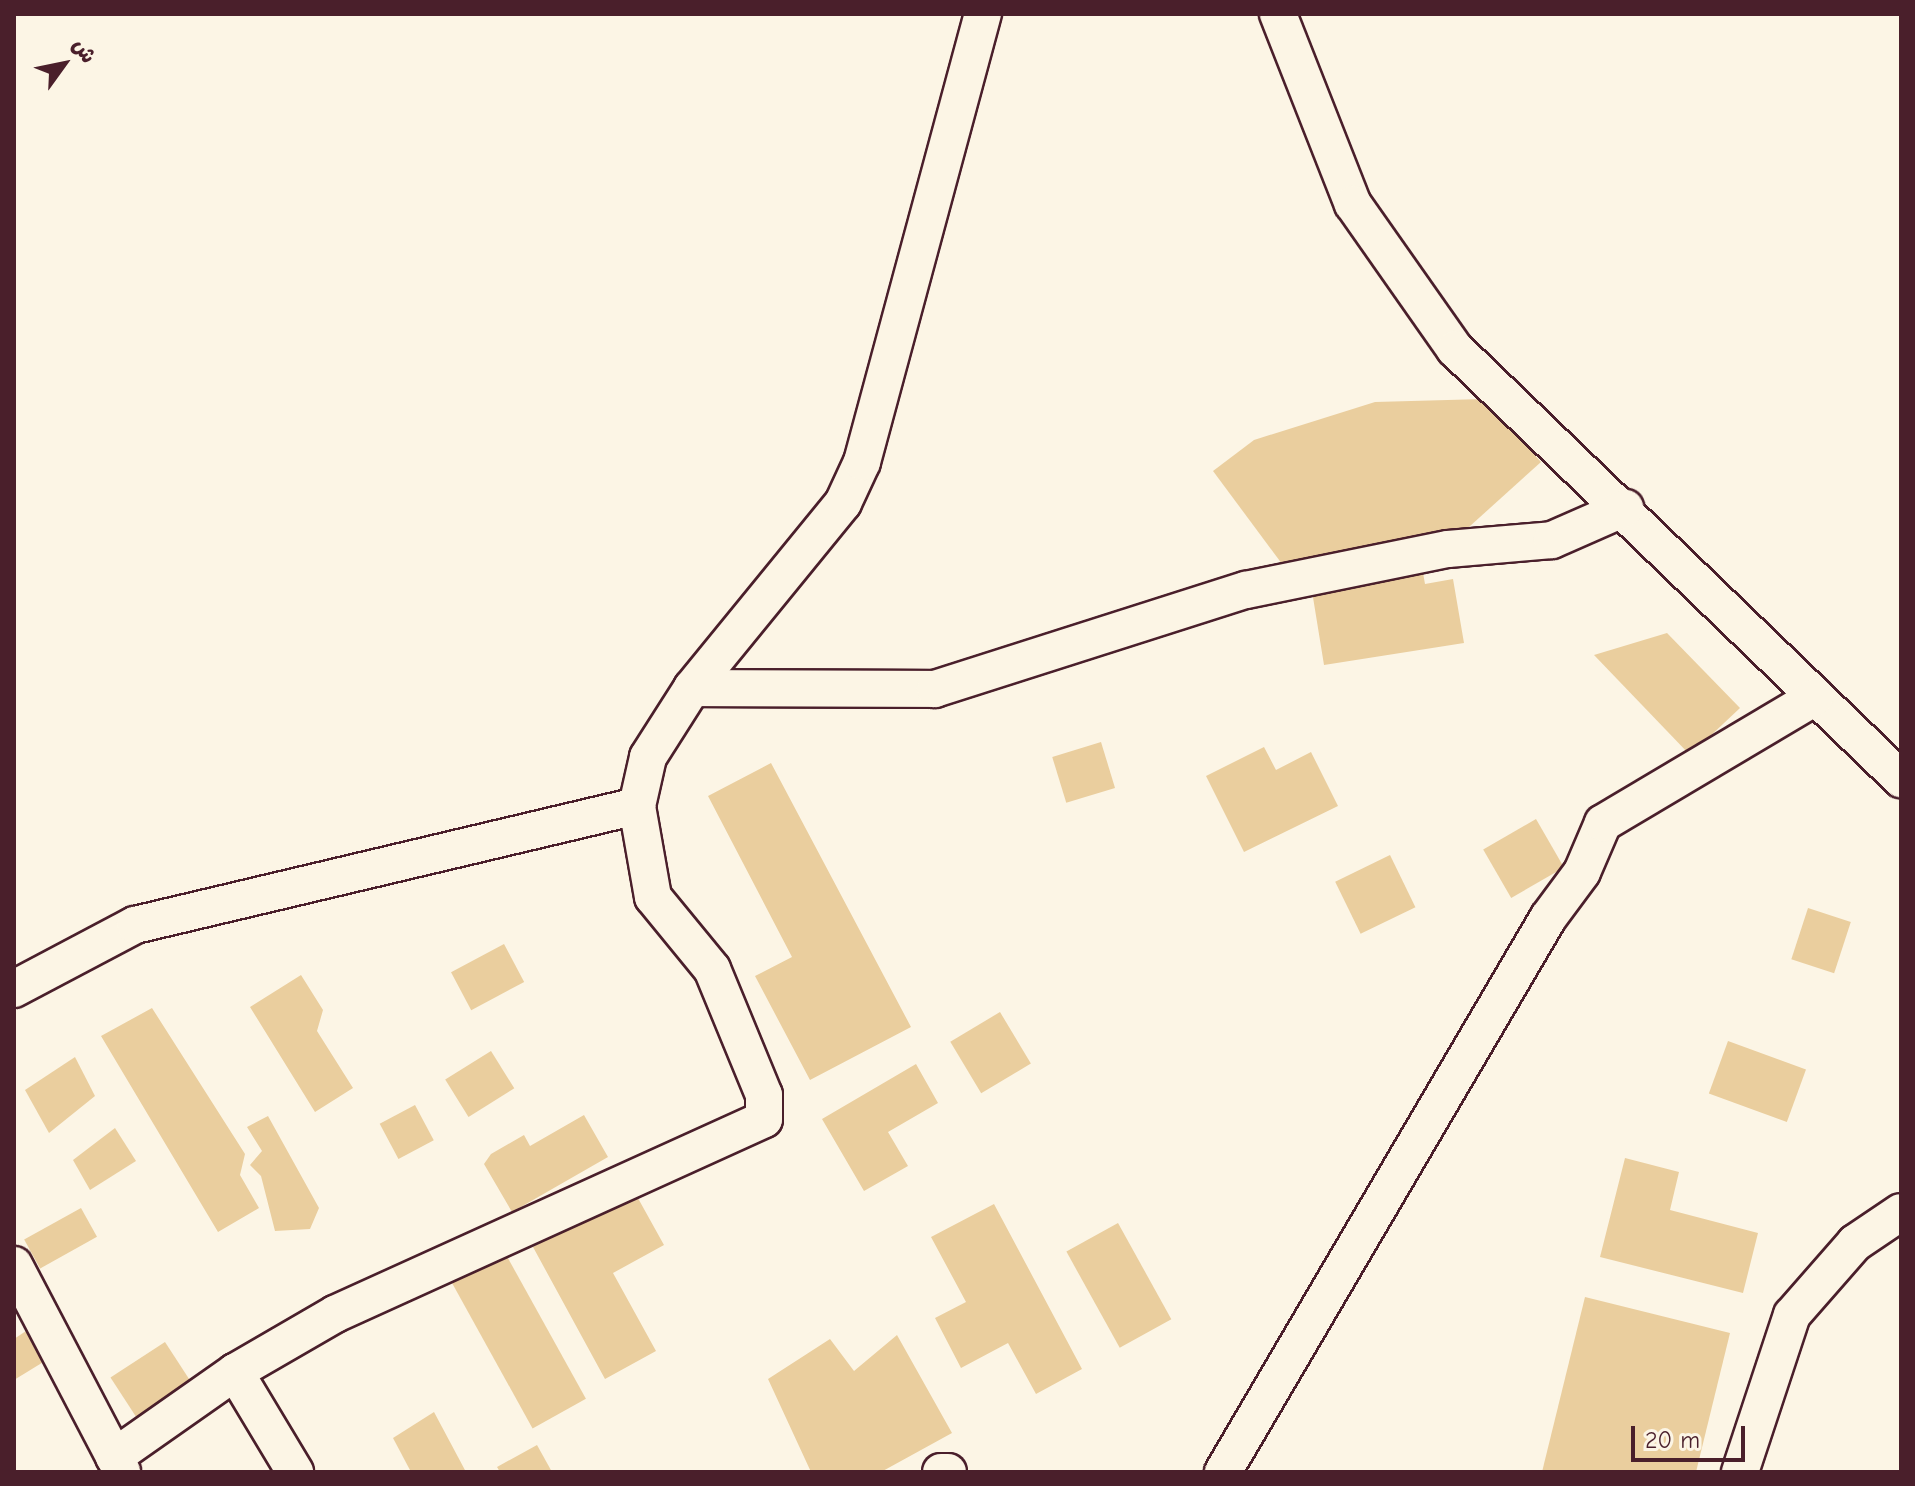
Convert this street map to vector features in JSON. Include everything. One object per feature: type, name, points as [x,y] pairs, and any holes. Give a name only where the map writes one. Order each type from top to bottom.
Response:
[{"type":"street","points":[[14,1265],[118,1464],[235,1372],[335,1314],[764,1119],[764,1095],[712,969],[653,897],[637,806],[648,757],[692,688],[843,503],[862,462],[983,14]]},
{"type":"street","points":[[1278,14],[1353,204],[1417,303],[1455,349],[1625,508],[1901,779]]},
{"type":"street","points":[[692,688],[935,689],[1246,590],[1448,549],[1552,540],[1625,508]]},
{"type":"street","points":[[1223,1472],[1548,918],[1582,872],[1603,823],[1815,697]]},
{"type":"street","points":[[14,989],[135,925],[637,806]]},
{"type":"street","points":[[1740,1472],[1792,1315],[1855,1243],[1901,1212]]},
{"type":"street","points":[[235,1372],[295,1472]]},
{"type":"street","points":[[941,1472],[948,1472]]},
{"type":"building","points":[[1484,399],[1541,462],[1459,536],[1288,572],[1213,471],[1254,440],[1375,402]]},
{"type":"building","points":[[1422,567],[1425,584],[1453,579],[1464,643],[1324,665],[1311,585]]},
{"type":"building","points":[[1667,633],[1740,708],[1690,755],[1594,655]]},
{"type":"building","points":[[1101,742],[1115,788],[1066,803],[1052,757]]},
{"type":"building","points":[[1264,747],[1276,770],[1311,752],[1338,806],[1244,852],[1206,776]]},
{"type":"building","points":[[771,763],[911,1027],[810,1080],[755,976],[792,957],[708,796]]},
{"type":"building","points":[[1536,819],[1564,867],[1511,898],[1483,849]]},
{"type":"building","points":[[1390,855],[1415,907],[1361,934],[1335,882]]},
{"type":"building","points":[[1808,908],[1851,922],[1834,973],[1791,959]]},
{"type":"building","points":[[504,944],[524,982],[471,1010],[451,972]]},
{"type":"building","points":[[301,975],[323,1010],[317,1031],[353,1088],[315,1112],[250,1007]]},
{"type":"building","points":[[152,1008],[245,1154],[240,1175],[259,1208],[218,1232],[101,1036]]},
{"type":"building","points":[[1000,1012],[1031,1063],[981,1093],[950,1042]]},
{"type":"building","points":[[1728,1041],[1806,1069],[1787,1122],[1709,1094]]},
{"type":"building","points":[[491,1051],[514,1088],[469,1117],[445,1080]]},
{"type":"building","points":[[75,1057],[95,1096],[49,1133],[25,1090]]},
{"type":"building","points":[[916,1064],[938,1103],[888,1132],[908,1166],[864,1191],[822,1119]]},
{"type":"building","points":[[415,1105],[434,1140],[398,1159],[380,1124]]},
{"type":"building","points":[[584,1115],[608,1157],[512,1212],[484,1164],[491,1154],[524,1135],[530,1146]]},
{"type":"building","points":[[268,1116],[319,1208],[310,1229],[275,1231],[261,1176],[250,1165],[262,1151],[247,1127]]},
{"type":"building","points":[[115,1128],[136,1161],[90,1190],[73,1160]]},
{"type":"building","points":[[1625,1158],[1679,1172],[1670,1210],[1758,1233],[1743,1293],[1600,1257]]},
{"type":"building","points":[[634,1191],[664,1245],[613,1273],[656,1351],[605,1379],[533,1247]]},
{"type":"building","points":[[994,1204],[1082,1369],[1036,1394],[1008,1343],[961,1368],[935,1318],[966,1302],[931,1237]]},
{"type":"building","points":[[81,1208],[97,1237],[40,1268],[24,1240]]},
{"type":"building","points":[[1118,1223],[1171,1319],[1120,1348],[1066,1252]]},
{"type":"building","points":[[504,1251],[586,1399],[533,1428],[451,1281]]},
{"type":"building","points":[[1585,1297],[1730,1333],[1696,1472],[1542,1472]]},
{"type":"building","points":[[26,1331],[45,1361],[14,1380],[14,1339]]},
{"type":"building","points":[[897,1335],[952,1433],[881,1472],[811,1472],[768,1379],[830,1339],[854,1371]]},
{"type":"building","points":[[165,1342],[192,1383],[137,1418],[110,1377]]},
{"type":"building","points":[[434,1412],[466,1472],[411,1472],[393,1438]]},
{"type":"building","points":[[537,1445],[552,1472],[500,1472],[497,1467]]}]
